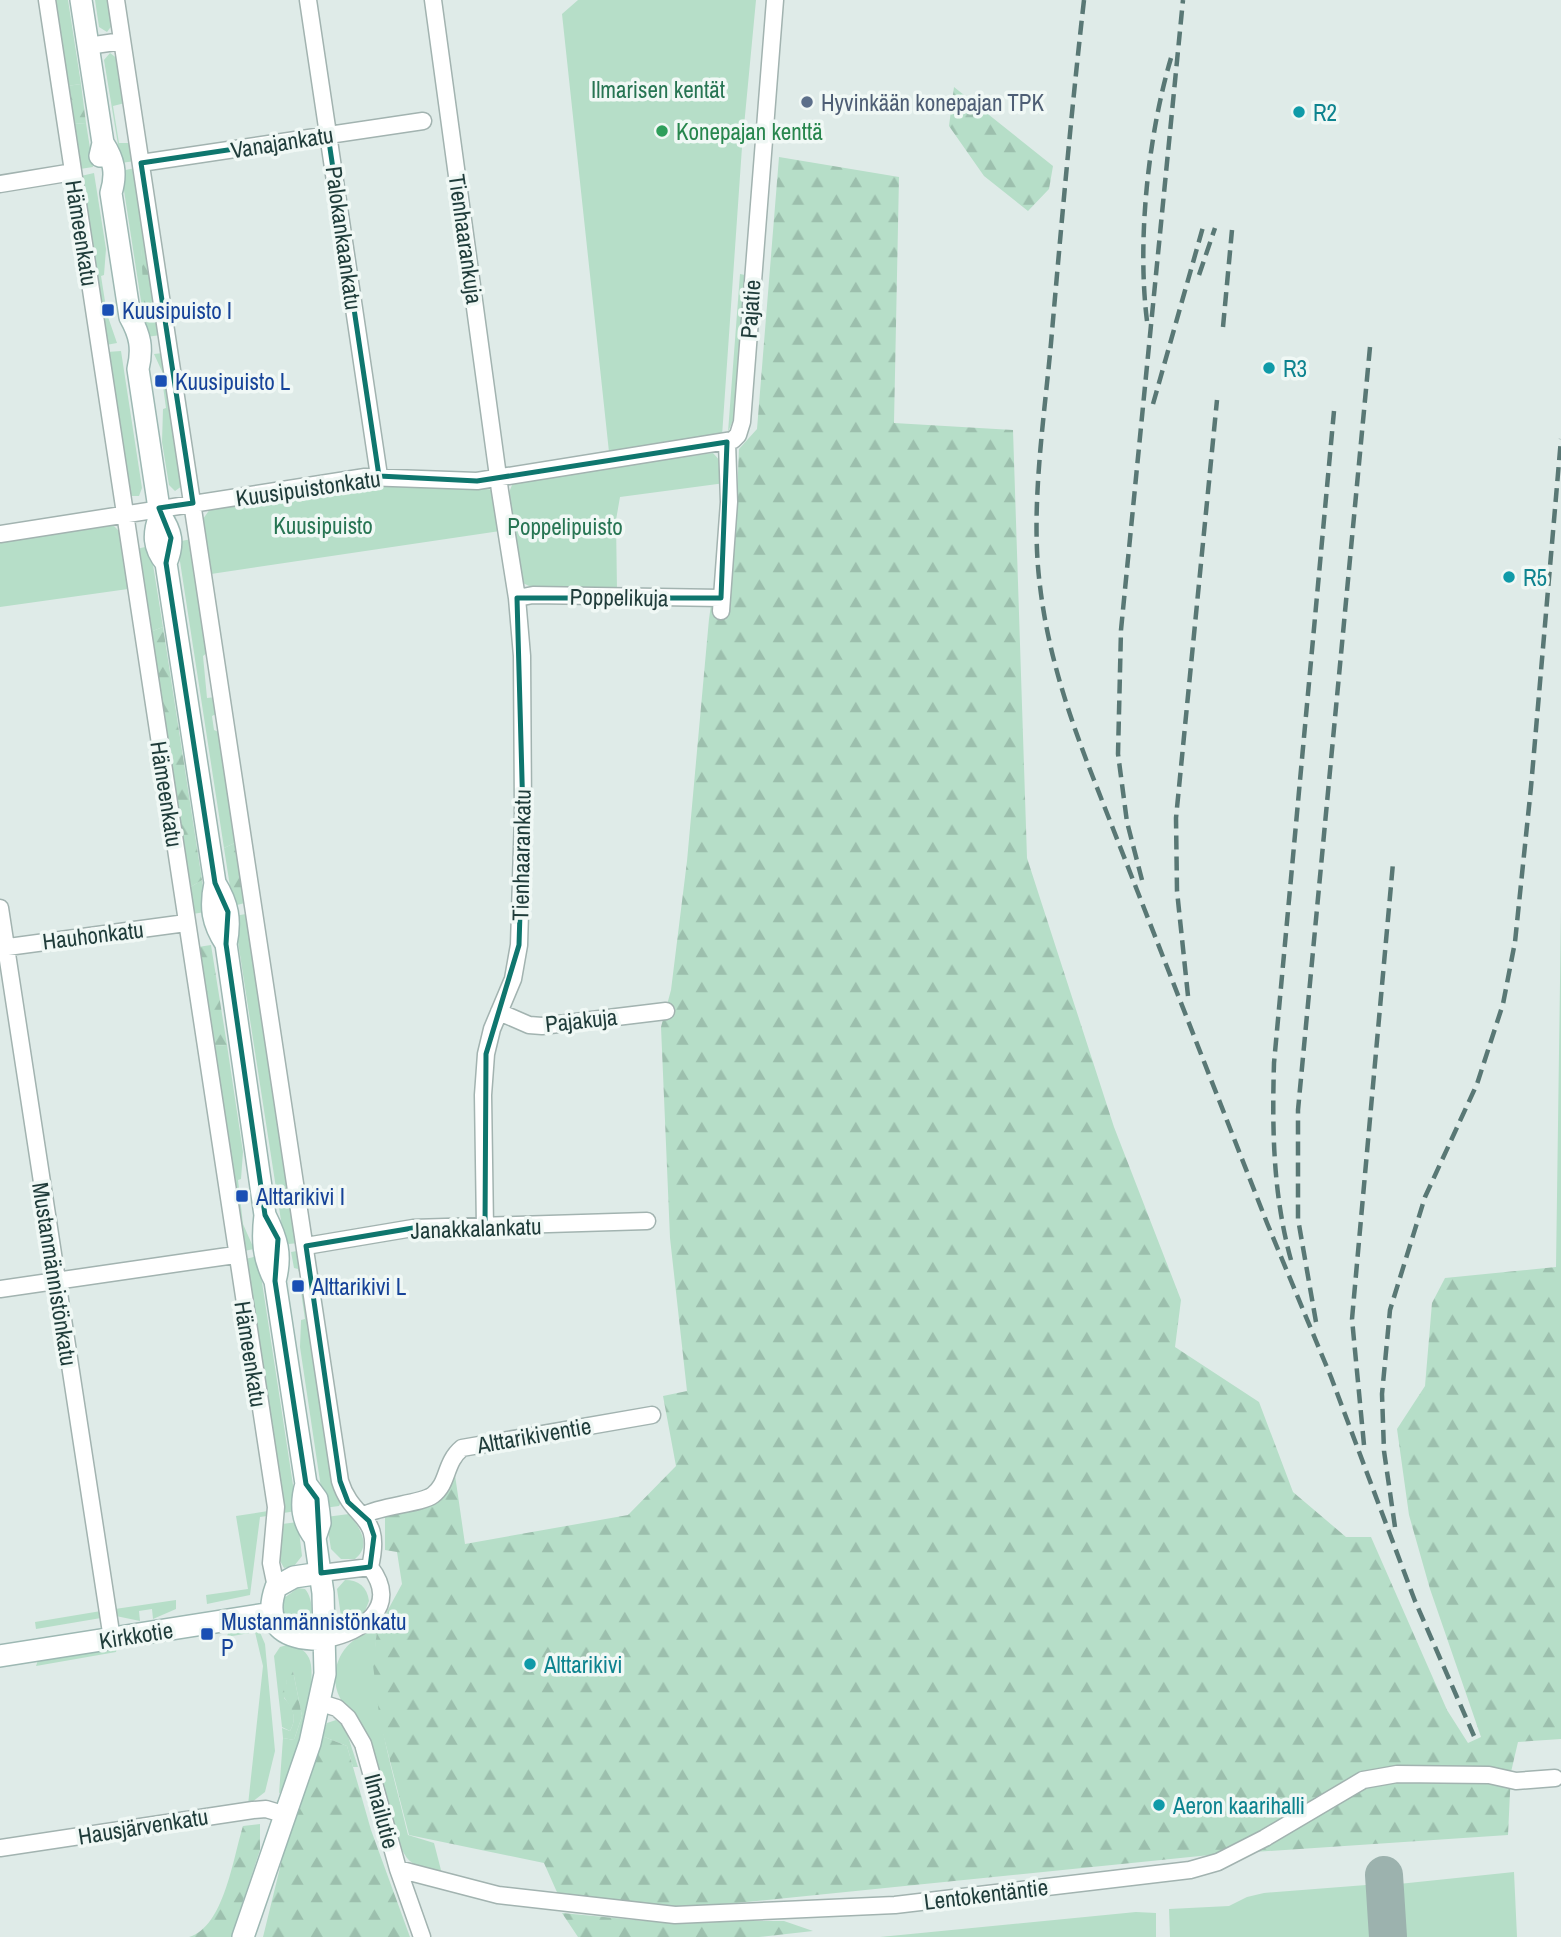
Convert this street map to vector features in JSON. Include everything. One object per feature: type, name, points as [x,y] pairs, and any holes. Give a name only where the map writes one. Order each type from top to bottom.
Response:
[{"type":"main road","name":"Hämeenkatu","points":[[81,0],[103,143],[112,157],[116,177],[111,193],[130,317],[139,333],[142,353],[138,369],[160,512],[171,538],[172,548],[166,563],[215,883],[226,901],[230,925],[226,944],[265,1215],[278,1239],[281,1261],[275,1281],[306,1484],[301,1502],[306,1526],[315,1538],[321,1573],[326,1639],[321,1703],[286,1815],[243,1937]]},
{"type":"main road","points":[[276,1587],[294,1577],[321,1573]]},
{"type":"main road","name":"Hämeenkatu","points":[[271,1613],[276,1587]]},
{"type":"main road","points":[[271,1613],[277,1627],[292,1636],[307,1640],[326,1639]]},
{"type":"main road","name":"Kirkkotie","points":[[0,1656],[271,1613]]},
{"type":"street","name":"Hämeenkatu","points":[[47,0],[275,1507],[271,1563],[276,1587]]},
{"type":"street","points":[[116,0],[340,1481],[348,1502],[364,1516],[374,1536],[370,1567],[380,1585],[379,1604],[374,1617],[354,1631],[326,1639]]},
{"type":"street","name":"Palokankaankatu","points":[[307,0],[379,477]]},
{"type":"street","name":"Tienhaarankuja","points":[[433,0],[499,477]]},
{"type":"street","name":"Pajatie","points":[[727,442],[738,435],[742,422],[775,0]]},
{"type":"street","points":[[88,46],[122,41]]},
{"type":"street","name":"Vanajankatu","points":[[141,163],[423,121]]},
{"type":"street","points":[[0,184],[73,172]]},
{"type":"street","points":[[499,477],[727,442]]},
{"type":"street","name":"Poppelikuja","points":[[517,598],[533,595],[721,605],[729,502],[727,442]]},
{"type":"street","name":"Kuusipuistonkatu","points":[[160,512],[192,503],[379,477],[477,481],[499,477]]},
{"type":"street","name":"Tienhaarankatu","points":[[485,1228],[483,1095],[486,1054],[513,979],[519,945],[523,814],[522,656],[517,598],[499,477]]},
{"type":"street","points":[[0,534],[124,514],[160,512]]},
{"type":"street","name":"Mustanmännistönkatu","points":[[0,908],[3,947],[112,1639]]},
{"type":"street","name":"Hauhonkatu","points":[[3,947],[186,923]]},
{"type":"street","name":"Pajakuja","points":[[499,1012],[529,1025],[542,1026],[666,1011]]},
{"type":"street","name":"Janakkalankatu","points":[[306,1246],[413,1228],[485,1228],[647,1221]]},
{"type":"street","points":[[0,1289],[235,1255]]},
{"type":"street","name":"Alttarikiventie","points":[[364,1516],[380,1507],[429,1497],[436,1493],[443,1483],[451,1457],[462,1448],[652,1415]]},
{"type":"street","points":[[321,1573],[370,1567]]},
{"type":"street","name":"Ilmailutie","points":[[321,1703],[337,1708],[356,1728],[398,1870],[422,1937]]},
{"type":"street","name":"Lentokentäntie","points":[[398,1870],[498,1895],[675,1915],[895,1905],[1190,1870],[1219,1861],[1265,1838],[1363,1780],[1397,1774],[1489,1775],[1516,1782],[1555,1778]]},
{"type":"street","name":"Hausjärvenkatu","points":[[0,1848],[254,1810],[266,1809],[286,1815]]},
{"type":"highlighted area","points":[[328,135],[379,476],[477,481],[727,442],[721,598],[517,598],[523,815],[519,945],[486,1054],[485,1228],[413,1228],[306,1246],[340,1481],[348,1502],[369,1521],[374,1536],[370,1567],[321,1573],[317,1499],[306,1484],[275,1281],[278,1239],[265,1215],[226,944],[228,912],[215,883],[166,563],[171,538],[159,508],[193,503],[141,163]]},
{"type":"green space","points":[[54,0],[68,0],[81,84],[67,86]]},
{"type":"green space","points":[[95,0],[109,0],[113,24],[107,32],[99,27]]},
{"type":"green space","name":"Ilmarisen kentät","points":[[578,0],[756,0],[742,147],[722,436],[609,452],[562,14]]},
{"type":"green space","points":[[110,53],[118,59],[125,103],[113,106],[119,143],[131,143],[135,161],[121,163],[104,60]]},
{"type":"green space","points":[[81,84],[86,123],[73,124],[67,86]]},
{"type":"green space","points":[[954,87],[1053,166],[1049,189],[1028,211],[984,176],[949,126]]},
{"type":"green space","points":[[86,123],[93,167],[80,169],[73,124]]},
{"type":"green space","points":[[779,157],[899,177],[894,423],[1013,430],[1027,858],[1114,1127],[1181,1300],[1175,1347],[1259,1402],[1293,1492],[1346,1537],[1371,1537],[1447,1710],[1468,1743],[1481,1737],[1430,1589],[1409,1515],[1397,1429],[1425,1386],[1432,1303],[1445,1278],[1556,1267],[1561,910],[1561,1739],[1518,1742],[1511,1772],[1508,1835],[1210,1855],[678,1909],[560,1899],[544,1863],[409,1835],[380,1722],[373,1665],[377,1630],[402,1584],[397,1552],[385,1550],[385,1517],[391,1512],[443,1495],[455,1475],[465,1544],[628,1515],[676,1466],[663,1396],[687,1391],[670,1238],[661,1027],[671,990],[687,861],[713,591],[735,544],[739,449],[757,429]]},
{"type":"green space","points":[[135,168],[148,249],[141,249],[146,288],[143,314],[121,171]]},
{"type":"green space","points":[[94,173],[106,249],[104,275],[101,276],[107,314],[117,343],[106,345],[81,176]]},
{"type":"green space","points":[[141,249],[148,249],[161,335],[146,337]]},
{"type":"green space","points":[[740,274],[745,275],[736,413],[728,432]]},
{"type":"green space","points":[[121,351],[142,488],[139,496],[131,496],[128,492],[107,352]]},
{"type":"green space","points":[[163,353],[182,486],[175,491],[169,485],[162,442],[163,409],[166,408],[162,379],[165,378],[154,354]]},
{"type":"green space","name":"Poppelipuisto","points":[[713,453],[722,463],[725,483],[620,497],[616,520],[617,591],[533,588],[523,583],[508,495],[512,485],[518,480]]},
{"type":"green space","name":"Kuusipuisto","points":[[380,483],[492,490],[500,531],[211,574],[203,519],[210,509]]},
{"type":"green space","points":[[112,524],[119,531],[128,589],[0,607],[0,541]]},
{"type":"green space","points":[[191,539],[208,652],[203,656],[207,698],[216,697],[218,713],[212,716],[214,730],[221,733],[237,842],[224,848],[177,542]]},
{"type":"green space","points":[[150,546],[163,627],[150,632],[136,549]]},
{"type":"green space","points":[[163,627],[202,880],[189,888],[150,632]]},
{"type":"green space","points":[[237,842],[245,903],[233,906],[224,848]]},
{"type":"green space","points":[[202,880],[206,912],[192,914],[189,888]]},
{"type":"green space","points":[[246,914],[249,918],[298,1243],[289,1244],[284,1240],[234,916]]},
{"type":"green space","points":[[211,945],[227,1045],[214,1046],[198,947]]},
{"type":"green space","points":[[227,1045],[243,1152],[241,1179],[238,1180],[243,1224],[254,1249],[244,1251],[214,1046]]},
{"type":"green space","points":[[297,1251],[303,1283],[298,1269],[294,1268],[291,1252]]},
{"type":"green space","points":[[258,1256],[297,1511],[283,1513],[245,1259]]},
{"type":"green space","points":[[303,1284],[341,1502],[339,1506],[324,1508],[300,1347],[301,1320],[305,1319],[300,1285]]},
{"type":"green space","points":[[268,1511],[267,1516],[260,1517],[250,1595],[207,1604],[206,1595],[248,1589],[236,1516]]},
{"type":"green space","points":[[349,1514],[360,1531],[363,1548],[355,1559],[341,1559],[331,1549],[326,1517]]},
{"type":"green space","points":[[298,1522],[302,1556],[294,1566],[284,1568],[279,1559],[282,1524]]},
{"type":"green space","points":[[345,1580],[362,1585],[369,1601],[363,1616],[353,1622],[341,1616],[337,1589]]},
{"type":"green space","points":[[298,1588],[305,1589],[311,1603],[312,1614],[307,1628],[292,1627],[283,1616],[284,1598]]},
{"type":"green space","points":[[176,1600],[176,1609],[153,1619],[152,1609],[139,1611],[140,1621],[116,1616],[115,1609]]},
{"type":"green space","points":[[101,1611],[101,1618],[36,1629],[35,1622]]},
{"type":"green space","points":[[248,1625],[259,1630],[265,1644],[275,1751],[265,1792],[248,1805],[263,1666],[255,1632],[227,1637],[229,1628]]},
{"type":"green space","points":[[377,1630],[375,1656],[379,1708],[408,1835],[434,1843],[442,1874],[416,1865],[405,1855],[393,1823],[377,1763],[336,1687],[335,1675],[341,1655],[356,1639]]},
{"type":"green space","points":[[287,1645],[300,1649],[309,1658],[311,1686],[298,1748],[279,1794],[283,1738],[294,1740],[302,1716],[293,1671],[285,1675],[287,1682],[284,1698],[294,1718],[290,1731],[282,1727],[274,1656],[280,1647]]},
{"type":"green space","points":[[117,1648],[116,1652],[36,1666],[39,1657]]},
{"type":"green space","points":[[287,1668],[293,1671],[302,1716],[294,1740],[283,1738],[282,1728],[290,1731],[294,1720],[282,1694],[287,1682],[282,1672]]},
{"type":"green space","points":[[336,1720],[345,1727],[358,1767],[353,1767],[347,1746],[322,1736],[327,1723]]},
{"type":"green space","points":[[322,1736],[347,1746],[371,1830],[410,1937],[263,1937],[289,1831]]},
{"type":"green space","points":[[260,1824],[260,1850],[231,1937],[189,1937],[201,1931],[219,1906],[243,1826]]},
{"type":"green space","points":[[1514,1872],[1517,1937],[1393,1937],[1389,1885]]},
{"type":"green space","points":[[1379,1884],[1383,1937],[1170,1937],[1169,1909],[1229,1906],[1247,1897],[1264,1893]]},
{"type":"green space","points":[[1136,1912],[1156,1913],[1156,1937],[880,1937]]},
{"type":"green space","points":[[562,1913],[646,1921],[784,1921],[813,1931],[759,1937],[578,1937]]},
{"type":"taxiway","points":[[1384,1875],[1388,1937]]},
{"type":"railway","points":[[1084,0],[1037,496],[1037,557],[1048,636],[1068,708],[1094,780],[1267,1223],[1331,1377],[1415,1601],[1474,1736]]},
{"type":"railway","points":[[1142,880],[1127,822],[1118,754],[1121,630],[1183,0]]},
{"type":"railway","points":[[1147,321],[1143,257],[1147,189],[1156,121],[1171,58]]},
{"type":"railway","points":[[1153,404],[1203,227]]},
{"type":"railway","points":[[1199,275],[1215,228]]},
{"type":"railway","points":[[1223,327],[1232,230]]},
{"type":"railway","points":[[1316,1322],[1298,1219],[1298,1110],[1370,347]]},
{"type":"railway","points":[[1188,996],[1177,891],[1176,818],[1217,400]]},
{"type":"railway","points":[[1291,1260],[1277,1187],[1273,1112],[1274,1063],[1334,411]]},
{"type":"railway","points":[[1395,1527],[1384,1451],[1382,1394],[1390,1310],[1425,1197],[1477,1084],[1503,1004],[1515,942],[1531,787],[1561,439]]},
{"type":"railway","points":[[1364,1445],[1352,1319],[1393,863]]},
{"type":"place","name":"Hyvinkään konepajan TPK","points":[[807,102]]},
{"type":"place","name":"R2","points":[[1299,112]]},
{"type":"place","name":"Konepajan kenttä","points":[[662,131]]},
{"type":"place","name":"Kuusipuisto I","points":[[108,310]]},
{"type":"place","name":"R3","points":[[1269,368]]},
{"type":"place","name":"Kuusipuisto L","points":[[161,381]]},
{"type":"place","name":"R5","points":[[1509,577]]},
{"type":"place","name":"Alttarikivi I","points":[[242,1196]]},
{"type":"place","name":"Alttarikivi L","points":[[298,1286]]},
{"type":"place","name":"Mustanmännistönkatu P","points":[[207,1634]]},
{"type":"place","name":"Alttarikivi","points":[[530,1664]]},
{"type":"place","name":"Aeron kaarihalli","points":[[1159,1805]]}]
